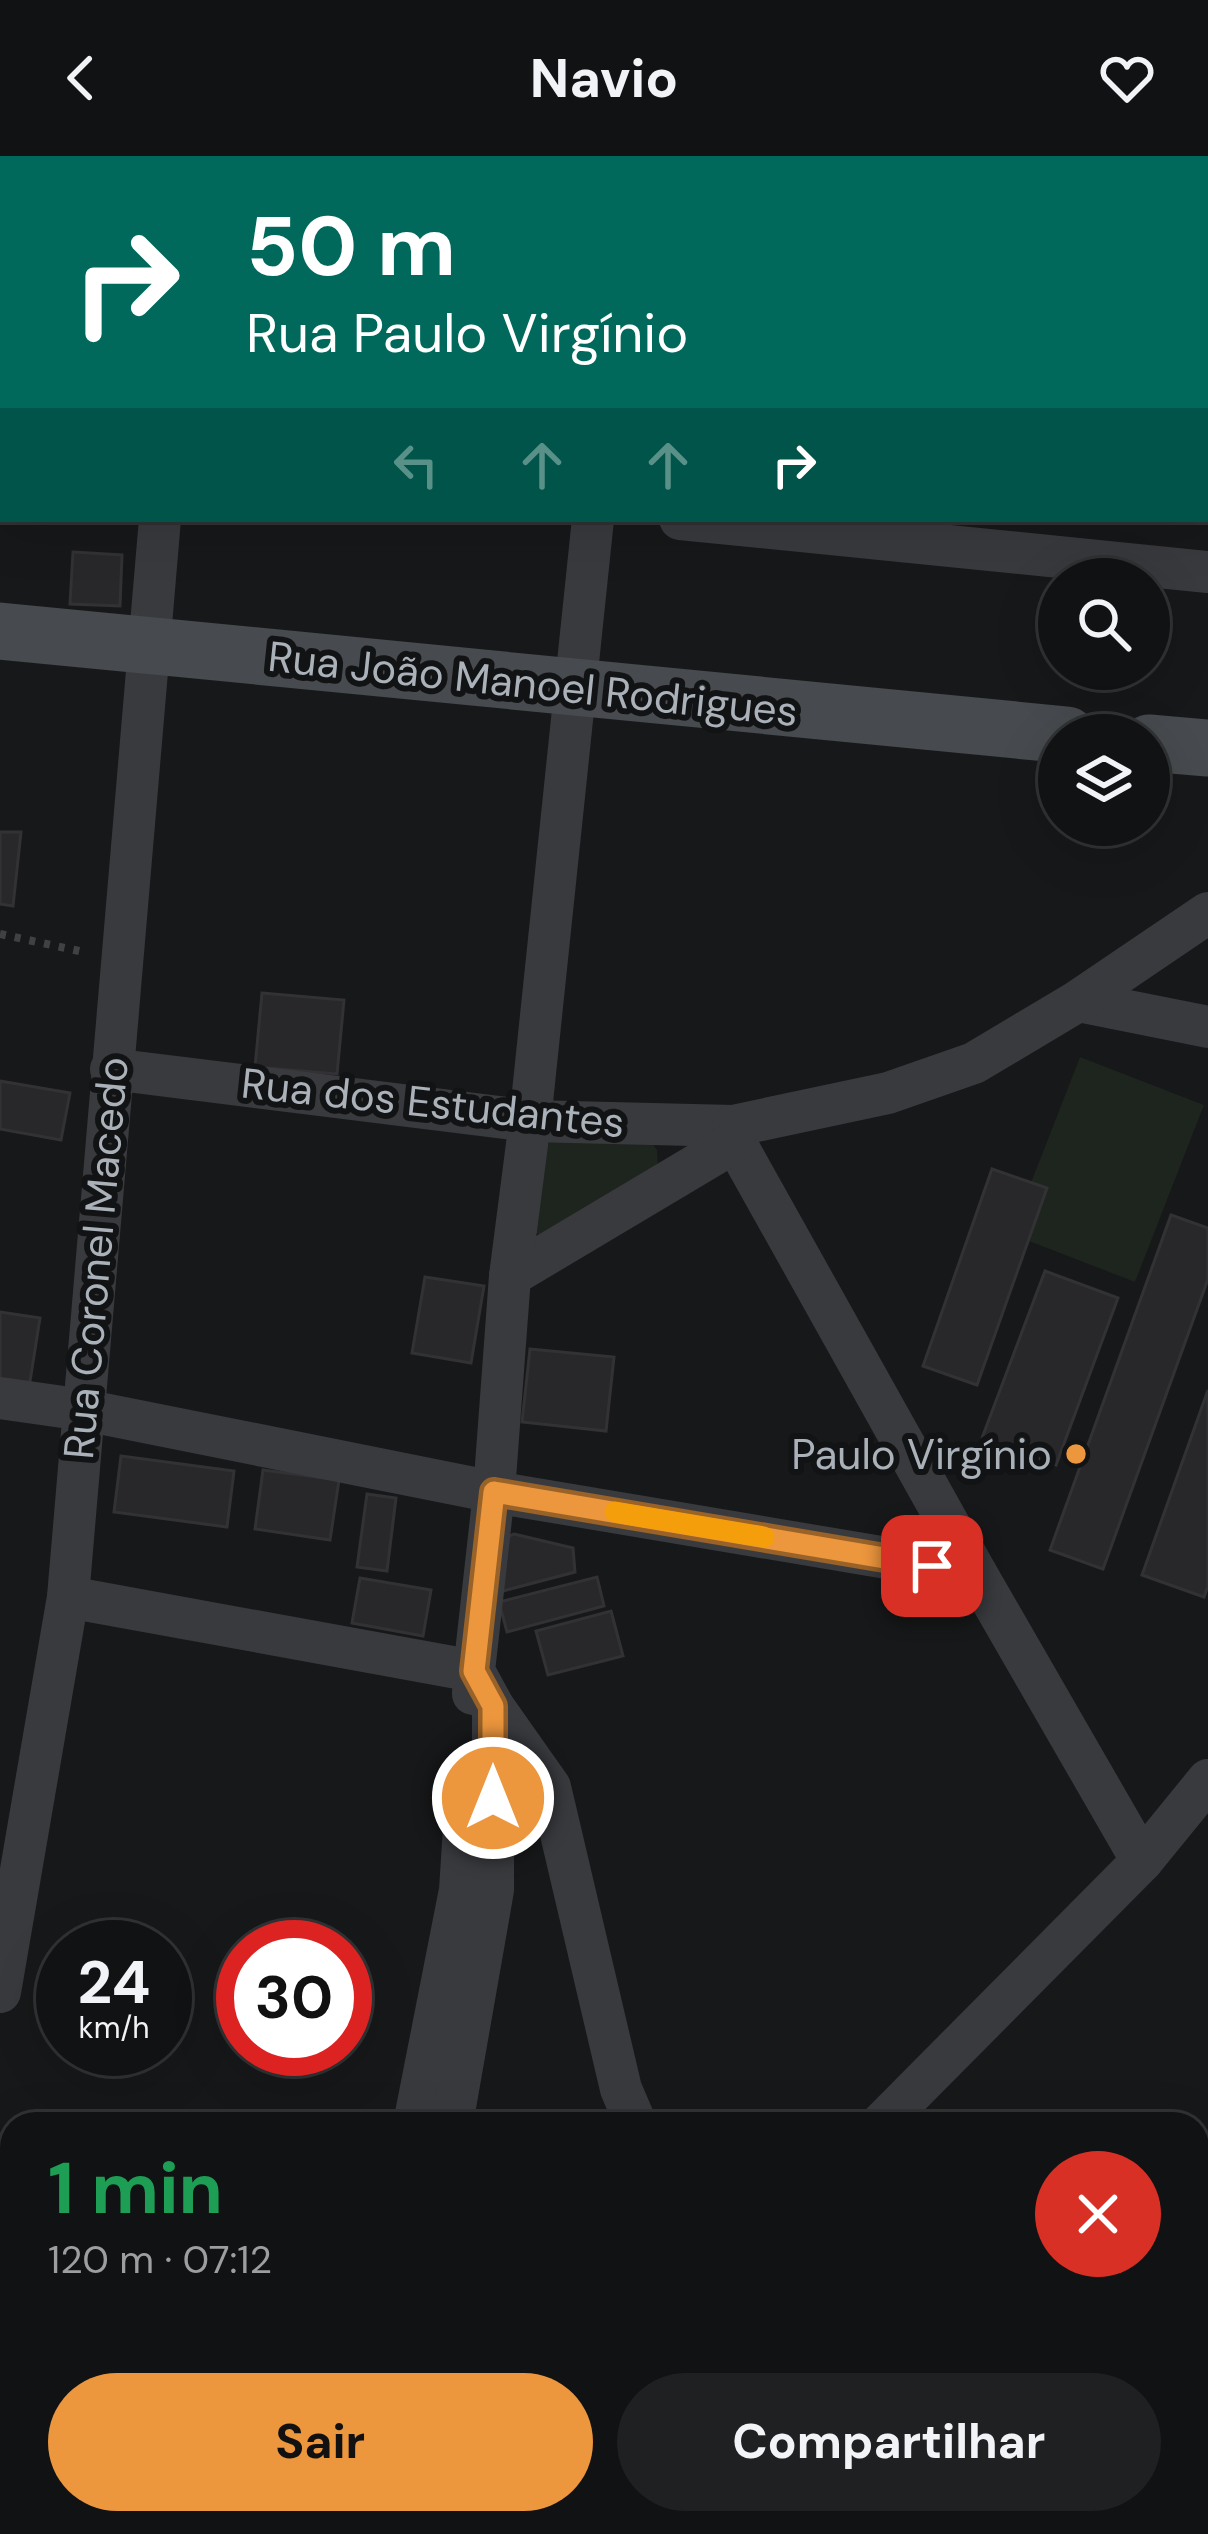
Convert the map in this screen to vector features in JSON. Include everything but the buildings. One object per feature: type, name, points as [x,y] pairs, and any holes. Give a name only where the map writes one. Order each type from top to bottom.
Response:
[{"type":"street","name":"Rua Coronel Macedo","points":[[0,1992],[9,1887],[52,1704],[68,1597],[160,522]]},
{"type":"street","points":[[416,2112],[460,1890],[483,1688],[510,1276],[593,522]]},
{"type":"street","points":[[710,522],[1208,572]]},
{"type":"street","name":"Rua João Manoel Rodrigues","points":[[0,631],[1038,732]]},
{"type":"street","points":[[1170,745],[1208,748]]},
{"type":"street","name":"Rua dos Estudantes","points":[[111,1069],[530,1121],[734,1134],[888,1094],[974,1063],[1078,1001],[1208,913]]},
{"type":"street","points":[[1078,1001],[1208,1027]]},
{"type":"street","points":[[510,1276],[734,1134],[976,1574],[1142,1861]]},
{"type":"street","points":[[0,1398],[84,1410],[494,1492],[976,1574]]},
{"type":"street","points":[[68,1597],[483,1688],[550,1787],[631,2112]]},
{"type":"street","points":[[454,2112],[493,1890],[483,1688]]},
{"type":"street","points":[[893,2112],[1142,1861],[1208,1780]]},
{"type":"path","points":[[0,934],[121,960]]},
{"type":"shaded area","points":[[1080,1057],[1204,1105],[1135,1282],[1011,1234]]},
{"type":"shaded area","points":[[555,1136],[652,1143],[658,1165],[547,1241],[535,1232],[545,1147]]},
{"type":"slow traffic","points":[[615,1512],[764,1537]]},
{"type":"place","name":"Paulo Virgínio","points":[[1076,1454]]},
{"type":"route","points":[[493,1798],[493,1706],[474,1671],[494,1492],[932,1566]]}]
